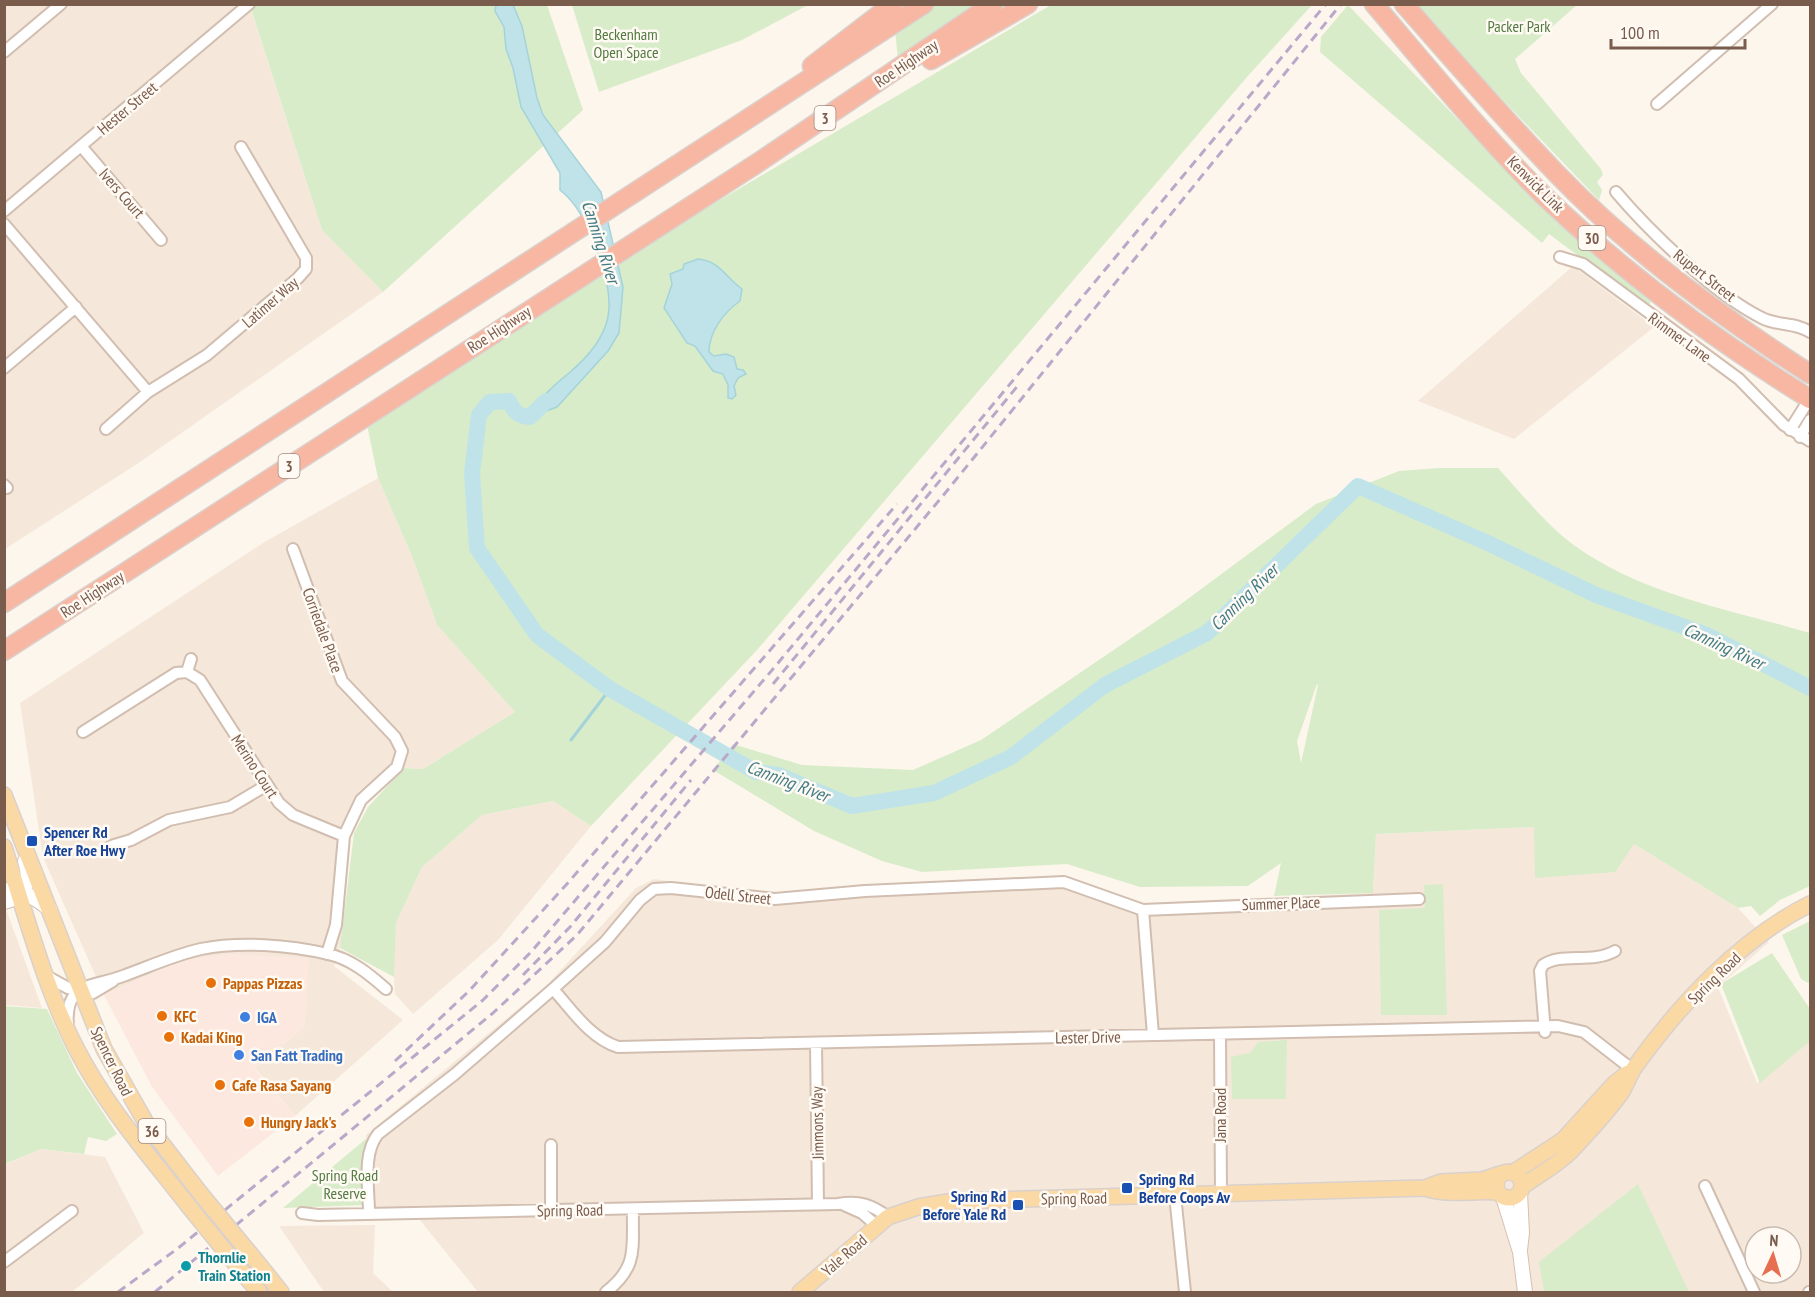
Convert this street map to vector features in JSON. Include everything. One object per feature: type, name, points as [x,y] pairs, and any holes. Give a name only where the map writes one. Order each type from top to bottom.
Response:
[{"type":"highway","points":[[735,126],[762,102],[893,4]]},
{"type":"highway","points":[[4,603],[553,248],[735,126],[924,4]]},
{"type":"highway","name":"Roe Highway","points":[[4,651],[762,160],[993,4]]},
{"type":"highway","points":[[762,160],[1028,4]]},
{"type":"highway","name":"Kenwick Link","points":[[1374,4],[1457,102],[1544,195],[1633,274],[1706,331],[1810,398]]},
{"type":"highway","name":"Kenwick Link","points":[[1404,4],[1557,175],[1604,218],[1707,303],[1810,374]]},
{"type":"main road","name":"Spencer Road","points":[[4,795],[111,1064],[146,1124],[280,1293]]},
{"type":"main road","points":[[4,801],[29,876],[27,886],[12,892]]},
{"type":"main road","name":"Spencer Road","points":[[4,847],[12,892],[69,1033],[97,1084],[146,1152],[259,1293]]},
{"type":"main road","points":[[12,892],[36,899],[51,912]]},
{"type":"main road","points":[[4,902],[13,900],[12,892]]},
{"type":"main road","name":"Spring Road","points":[[1425,1188],[1440,1193],[1462,1190],[1500,1194],[1512,1198],[1568,1154],[1622,1091],[1633,1070],[1678,1014],[1717,973],[1755,939],[1810,904]]},
{"type":"main road","points":[[111,1064],[104,1073],[105,1082],[139,1132],[146,1152]]},
{"type":"main road","name":"Spring Road","points":[[883,1222],[918,1207],[954,1200],[1221,1195],[1425,1188],[1441,1182],[1482,1180],[1507,1173],[1563,1140],[1614,1084],[1633,1070]]},
{"type":"main road","points":[[1520,1252],[1521,1178],[1507,1173],[1496,1181],[1520,1252],[1525,1293]]},
{"type":"main road","name":"Yale Road","points":[[800,1293],[883,1222]]},
{"type":"street","points":[[4,52],[61,4]]},
{"type":"street","name":"Hester Street","points":[[4,211],[249,4]]},
{"type":"street","points":[[1657,104],[1772,4]]},
{"type":"street","name":"Ivers Court","points":[[81,146],[161,240]]},
{"type":"street","name":"Latimer Way","points":[[106,429],[148,392],[207,355],[298,279],[306,269],[306,258],[241,147]]},
{"type":"street","name":"Rupert Street","points":[[1616,192],[1662,242],[1722,291],[1762,318],[1810,332]]},
{"type":"street","points":[[4,224],[148,392]]},
{"type":"street","name":"Rimmer Lane","points":[[1560,257],[1583,264],[1732,374],[1790,430],[1805,439],[1810,420]]},
{"type":"street","points":[[4,368],[76,307]]},
{"type":"street","points":[[1790,430],[1810,398]]},
{"type":"street","name":"Corriedale Place","points":[[294,549],[342,681],[395,736],[402,751],[397,768],[361,800],[344,836],[336,925],[327,954]]},
{"type":"street","points":[[83,732],[176,673],[188,672],[190,659]]},
{"type":"street","name":"Merino Court","points":[[188,672],[200,680],[279,803],[293,815],[344,836]]},
{"type":"street","points":[[111,846],[131,840],[169,820],[230,807],[267,785]]},
{"type":"street","name":"Odell Street","points":[[369,1213],[369,1154],[371,1143],[378,1134],[455,1074],[605,942],[640,900],[654,889],[671,888],[775,900],[865,891],[1064,882],[1143,910]]},
{"type":"street","name":"Summer Place","points":[[1143,910],[1419,899]]},
{"type":"street","points":[[1143,910],[1153,1035]]},
{"type":"street","points":[[69,1033],[70,1002],[80,990],[91,983],[118,978],[183,955],[222,946],[272,947],[343,958],[369,974],[386,989]]},
{"type":"street","points":[[1545,1029],[1540,978],[1543,965],[1556,960],[1594,959],[1615,951]]},
{"type":"street","points":[[48,977],[68,988],[80,990]]},
{"type":"street","name":"Lester Drive","points":[[553,988],[595,1035],[606,1043],[618,1047],[1545,1029],[1584,1032],[1633,1070]]},
{"type":"street","name":"Jana Road","points":[[1220,1034],[1221,1195]]},
{"type":"street","name":"Jimmons Way","points":[[816,1043],[818,1204]]},
{"type":"street","points":[[550,1145],[551,1210]]},
{"type":"street","points":[[1705,1186],[1754,1293]]},
{"type":"street","points":[[1175,1195],[1185,1293]]},
{"type":"street","name":"Spring Road","points":[[302,1213],[318,1215],[633,1209],[838,1204],[853,1201],[870,1205],[883,1222]]},
{"type":"street","points":[[606,1293],[628,1271],[632,1257],[633,1209]]},
{"type":"street","points":[[4,1262],[72,1211]]},
{"type":"shaded area","points":[[5,5],[257,5],[251,10],[322,230],[383,292],[140,462],[5,549]]},
{"type":"shaded area","points":[[1573,266],[1654,327],[1514,439],[1418,401]]},
{"type":"shaded area","points":[[378,478],[412,556],[437,625],[515,712],[423,769],[399,768],[366,803],[350,832],[342,940],[334,966],[403,1020],[295,1116],[255,1068],[305,1026],[184,960],[104,995],[43,857],[20,703],[263,543]]},
{"type":"shaded area","points":[[553,801],[591,826],[498,940],[413,1014],[395,994],[393,962],[396,923],[422,867],[482,815]]},
{"type":"shaded area","points":[[1534,827],[1634,844],[1738,908],[1769,942],[1718,987],[1757,1083],[1810,1038],[1810,1292],[478,1292],[419,1219],[377,1217],[368,1207],[366,1135],[547,985],[636,888],[654,879],[772,895],[1062,876],[1142,903],[1373,893],[1376,834]]},
{"type":"shaded area","points":[[4,903],[10,920],[42,1008],[5,1005]]},
{"type":"shaded area","points":[[230,954],[309,958],[305,1026],[255,1069],[295,1116],[218,1176],[152,1087],[104,995],[184,960]]},
{"type":"shaded area","points":[[41,1149],[105,1157],[144,1233],[72,1292],[5,1292],[4,1165]]},
{"type":"shaded area","points":[[375,1225],[373,1273],[393,1292],[324,1292],[279,1226]]},
{"type":"green space","points":[[257,4],[547,5],[583,110],[383,292],[322,230],[251,9]]},
{"type":"green space","name":"Beckenham Open Space","points":[[572,4],[808,5],[742,40],[599,92]]},
{"type":"green space","points":[[933,5],[977,5],[898,60],[895,30]]},
{"type":"green space","points":[[1051,5],[1312,5],[1247,77],[757,650],[591,826],[553,801],[482,815],[422,867],[396,923],[394,977],[340,948],[354,833],[368,807],[404,768],[423,769],[515,712],[437,625],[412,556],[378,478],[367,425],[625,256]]},
{"type":"green space","points":[[1348,5],[1535,200],[1651,302],[1647,307],[1549,234],[1542,243],[1320,52],[1321,37]]},
{"type":"green space","name":"Packer Park","points":[[1412,5],[1577,5],[1515,59],[1521,73],[1601,169],[1603,175],[1597,182],[1602,190],[1599,200]]},
{"type":"green space","points":[[1498,468],[1552,527],[1598,561],[1626,576],[1717,608],[1810,633],[1810,886],[1780,900],[1760,916],[1751,906],[1738,908],[1634,844],[1615,872],[1535,878],[1534,827],[1376,834],[1373,893],[1274,896],[1281,863],[1248,886],[1140,887],[1067,864],[922,872],[882,861],[814,831],[713,770],[733,744],[802,765],[913,770],[981,740],[1177,607],[1316,504],[1399,471]],"holes":[[[1318,685],[1301,763],[1297,741]]]},
{"type":"green space","points":[[1443,884],[1447,1015],[1381,1015],[1379,910],[1425,908],[1424,885]]},
{"type":"green space","points":[[1810,921],[1810,984],[1801,979],[1782,935]]},
{"type":"green space","points":[[1772,953],[1810,1009],[1810,1041],[1760,1083],[1721,984]]},
{"type":"green space","points":[[4,1006],[47,1009],[77,1073],[117,1134],[106,1141],[88,1137],[84,1154],[41,1149],[5,1164]]},
{"type":"green space","points":[[1287,1040],[1286,1099],[1232,1099],[1231,1057],[1250,1053],[1258,1042]]},
{"type":"green space","name":"Spring Road Reserve","points":[[367,1138],[366,1205],[283,1208]]},
{"type":"green space","points":[[1638,1184],[1689,1292],[1544,1292],[1539,1262]]},
{"type":"water","name":"Canning River","points":[[496,5],[513,5],[522,26],[537,98],[543,115],[601,192],[623,287],[619,333],[608,351],[557,407],[530,417],[546,393],[595,346],[608,318],[608,288],[604,270],[586,226],[573,203],[560,190],[560,173],[521,107],[513,68],[506,49],[504,27],[495,11]]},
{"type":"water","points":[[698,259],[706,260],[717,266],[742,289],[740,301],[718,323],[709,352],[714,356],[726,354],[734,357],[737,369],[743,370],[746,374],[738,378],[734,386],[736,395],[732,399],[728,398],[728,385],[723,374],[713,371],[695,346],[687,343],[664,308],[672,284],[670,274],[683,269],[684,264]]},
{"type":"waterway","name":"Canning River","points":[[546,401],[530,417],[517,413],[509,401],[490,402],[479,415],[472,473],[477,548],[537,635],[610,689],[756,772],[778,775],[852,806],[934,793],[1011,757],[1105,685],[1207,633],[1358,486],[1490,544],[1596,595],[1707,635],[1810,688]]},
{"type":"waterway","points":[[571,740],[610,689]]},
{"type":"railway","points":[[118,1292],[177,1249],[483,1000],[531,952],[773,669],[1326,4]]},
{"type":"railway","points":[[155,1292],[493,1013],[577,935],[946,492],[1341,4]]},
{"type":"railway","points":[[773,684],[1020,383]]},
{"type":"railway","points":[[395,1061],[469,991],[566,885],[897,504]]},
{"type":"railway","points":[[523,975],[570,927],[691,780]]},
{"type":"place","name":"Spencer Rd After Roe Hwy","points":[[32,841]]},
{"type":"place","name":"Pappas Pizzas","points":[[211,983]]},
{"type":"place","name":"KFC","points":[[162,1016]]},
{"type":"place","name":"IGA","points":[[245,1017]]},
{"type":"place","name":"Kadai King","points":[[169,1037]]},
{"type":"place","name":"San Fatt Trading","points":[[239,1055]]},
{"type":"place","name":"Cafe Rasa Sayang","points":[[220,1085]]},
{"type":"place","name":"Hungry Jack's","points":[[249,1122]]},
{"type":"place","name":"Spring Rd Before Coops Av","points":[[1127,1188]]},
{"type":"place","name":"Spring Rd Before Yale Rd","points":[[1018,1205]]},
{"type":"place","name":"Thornlie Train Station","points":[[186,1266]]}]
